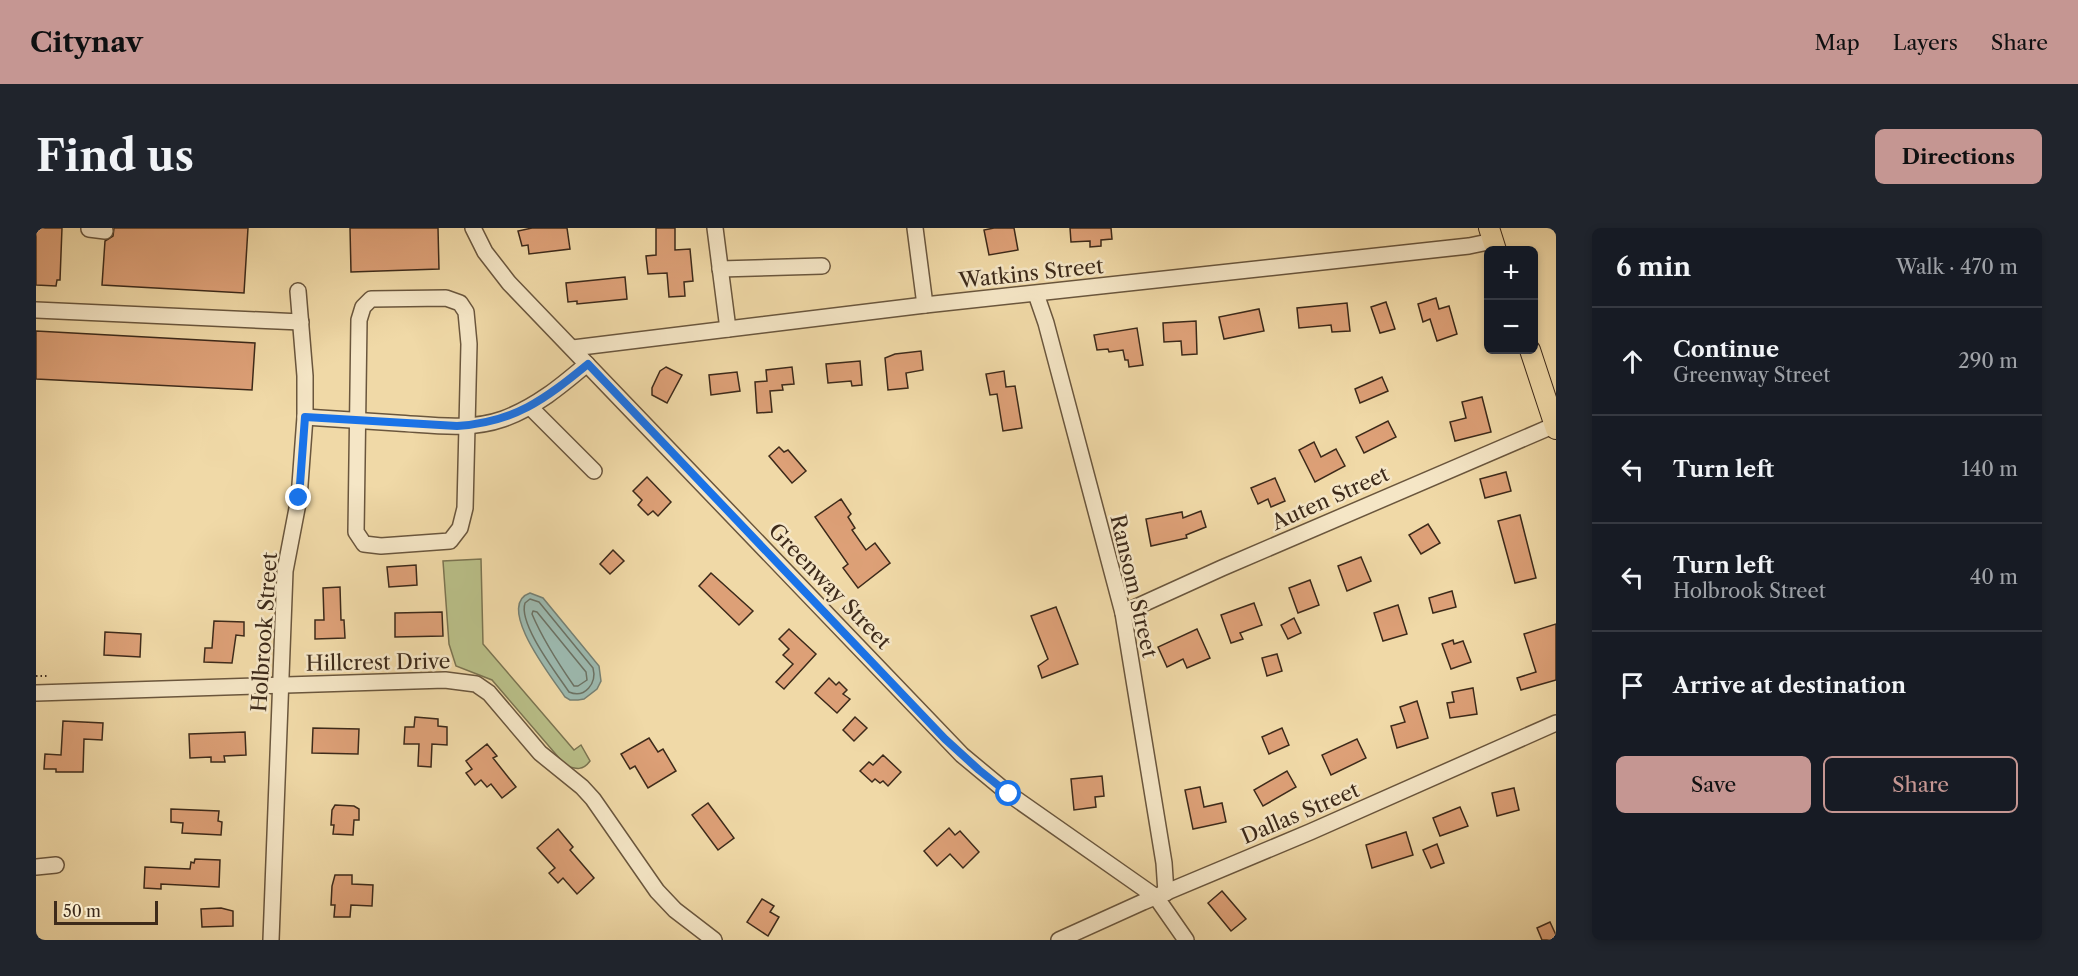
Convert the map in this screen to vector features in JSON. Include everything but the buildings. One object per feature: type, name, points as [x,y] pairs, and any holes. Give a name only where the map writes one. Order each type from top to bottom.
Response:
[{"type":"main road","points":[[1531,354],[1555,427]]},
{"type":"street","name":"Greenway Street","points":[[473,228],[485,252],[509,283],[962,755],[1009,794],[1161,895],[1186,940]]},
{"type":"street","points":[[715,228],[728,329]]},
{"type":"street","points":[[915,228],[925,305]]},
{"type":"street","points":[[89,229],[105,231]]},
{"type":"street","name":"Watkins Street","points":[[573,348],[925,305],[1469,246],[1493,240]]},
{"type":"street","points":[[720,269],[822,266]]},
{"type":"street","name":"Holbrook Street","points":[[271,940],[285,571],[299,498],[305,417],[305,376],[298,291]]},
{"type":"street","name":"Ransom Street","points":[[1036,294],[1046,323],[1123,613],[1164,863],[1161,895]]},
{"type":"street","points":[[446,298],[460,303],[466,312],[469,344],[468,426],[465,508],[460,528],[450,542],[381,546],[364,544],[356,531],[360,320],[363,307],[371,299],[446,298]]},
{"type":"street","points":[[36,310],[301,321]]},
{"type":"street","points":[[305,417],[468,426],[501,420],[530,407],[551,394],[588,364]]},
{"type":"street","points":[[530,407],[594,471]]},
{"type":"street","name":"Auten Street","points":[[1123,613],[1222,568],[1555,427]]},
{"type":"street","name":"Hillcrest Drive","points":[[36,693],[445,680],[476,684],[489,693],[540,753],[582,786],[657,891],[675,910],[714,940]]},
{"type":"street","name":"Dallas Street","points":[[1059,940],[1556,723]]},
{"type":"street","points":[[36,867],[56,865]]},
{"type":"path","points":[[36,676],[48,676]]},
{"type":"green space","points":[[481,559],[483,644],[574,750],[581,745],[590,761],[582,768],[566,766],[492,680],[456,666],[449,644],[443,561]]},
{"type":"water","points":[[530,593],[543,598],[599,666],[601,681],[597,689],[584,699],[570,700],[565,697],[530,643],[522,626],[519,612],[521,600]]},
{"type":"route","points":[[299,498],[305,417],[432,425],[481,425],[501,420],[530,407],[551,394],[588,364],[945,739],[1009,794]]}]
